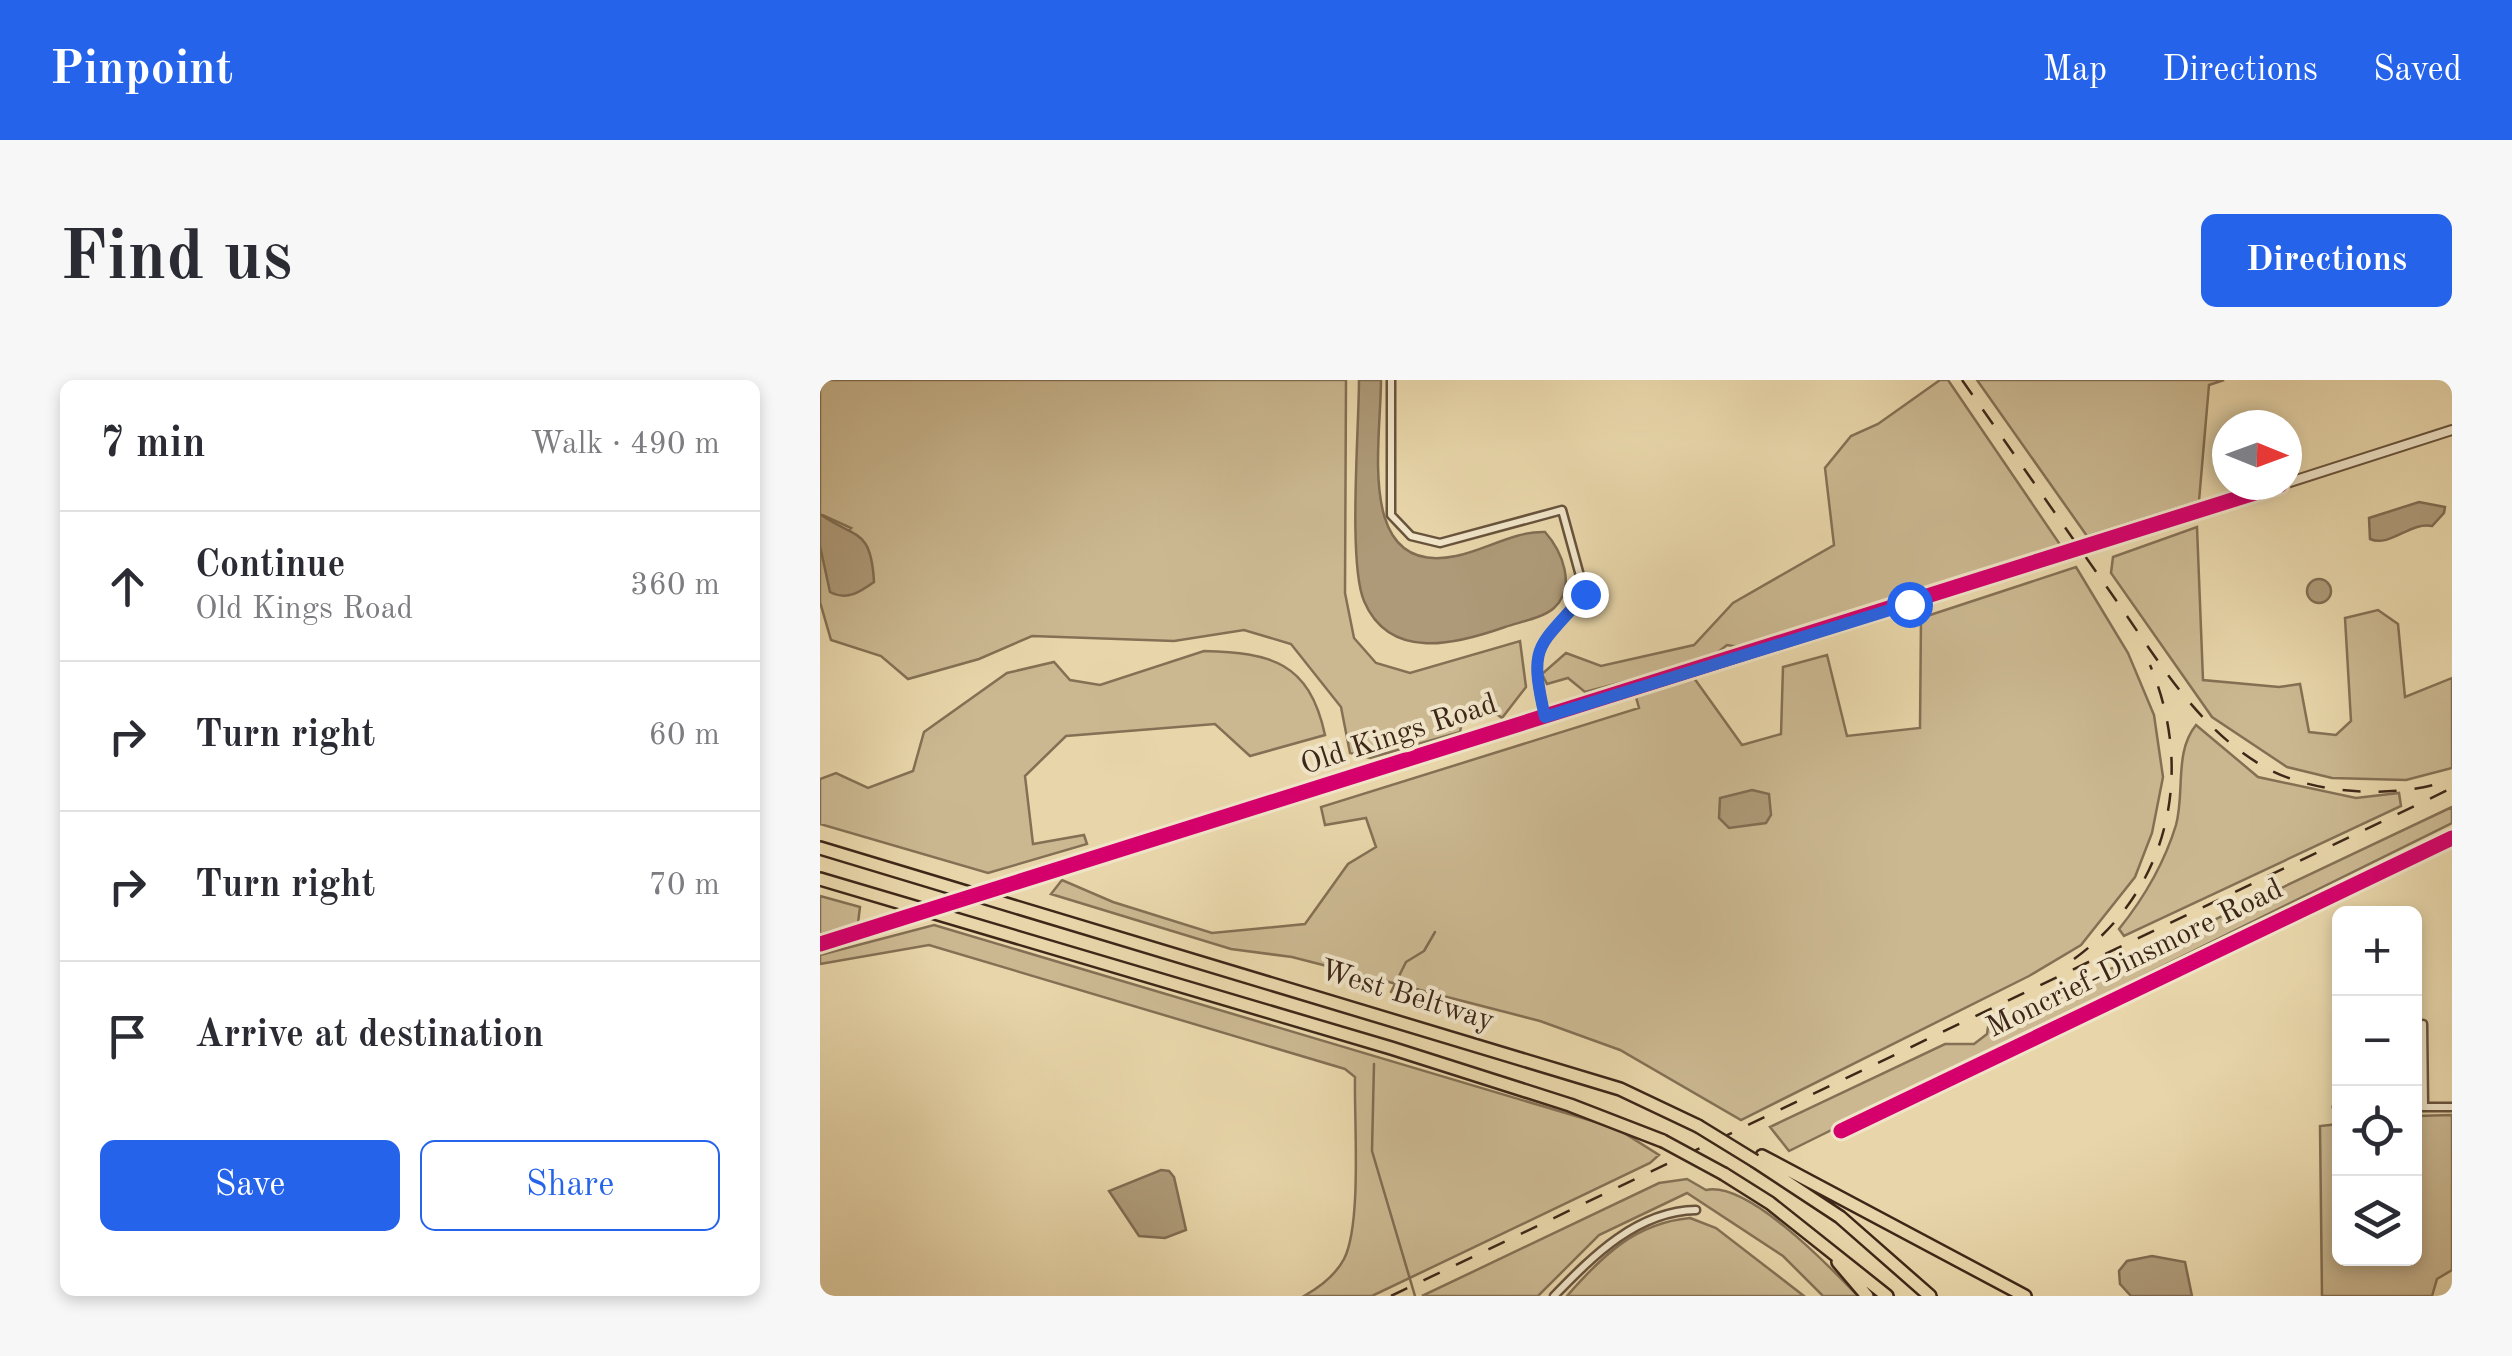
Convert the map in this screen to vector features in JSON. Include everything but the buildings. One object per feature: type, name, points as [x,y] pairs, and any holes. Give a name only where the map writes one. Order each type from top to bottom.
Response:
[{"type":"highway","name":"West Beltway","points":[[820,848],[1602,1083],[1718,1135],[1759,1159],[1840,1216],[1930,1296]]},
{"type":"highway","name":"West Beltway","points":[[820,879],[1391,1048],[1587,1111],[1663,1141],[1724,1174],[1814,1237],[1886,1296]]},
{"type":"highway","points":[[1759,1159],[2025,1296]]},
{"type":"highway","points":[[1814,1237],[1867,1296]]},
{"type":"street","points":[[1391,380],[1391,515],[1411,536],[1440,544],[1562,510],[1585,594],[1536,650],[1535,673],[1545,717]]},
{"type":"street","name":"Old Kings Road","points":[[2302,478],[2452,430]]},
{"type":"street","name":"Old Kings Road","points":[[820,944],[2233,500]]},
{"type":"street","name":"Moncrief-Dinsmore Road","points":[[1841,1130],[2452,838]]},
{"type":"street","points":[[2420,1086],[2423,1024]]},
{"type":"street","points":[[2422,1107],[2452,1107]]},
{"type":"street","points":[[1554,1296],[1593,1255],[1619,1236],[1674,1210],[1696,1210]]},
{"type":"shaded area","points":[[820,380],[1346,380],[1345,593],[1354,638],[1376,663],[1410,673],[1520,641],[1526,687],[1502,718],[1483,704],[1465,708],[1460,732],[1370,758],[1350,753],[1341,707],[1291,644],[1244,630],[1174,641],[1032,636],[979,659],[908,679],[881,656],[831,640],[820,602],[820,546],[823,549],[851,528],[820,514]]},
{"type":"shaded area","points":[[1359,380],[1381,380],[1381,500],[1388,526],[1402,546],[1424,557],[1456,556],[1522,534],[1545,532],[1557,549],[1566,580],[1565,590],[1554,608],[1531,619],[1446,642],[1407,641],[1376,620],[1364,601],[1356,557]]},
{"type":"shaded area","points":[[1940,380],[1948,380],[2061,546],[1746,648],[1727,645],[1708,660],[1585,692],[1568,678],[1547,684],[1542,674],[1566,653],[1601,666],[1694,645],[1733,603],[1834,545],[1825,468],[1851,436],[1878,424]]},
{"type":"shaded area","points":[[1977,380],[2224,380],[2209,385],[2199,501],[2087,536]]},
{"type":"shaded area","points":[[2419,502],[2445,507],[2444,513],[2432,526],[2416,527],[2385,540],[2370,539],[2369,518]]},
{"type":"shaded area","points":[[820,514],[865,543],[874,582],[848,595],[830,592],[820,546]]},
{"type":"shaded area","points":[[2197,527],[2203,680],[2279,687],[2300,684],[2309,732],[2336,735],[2351,721],[2345,618],[2378,610],[2398,624],[2405,697],[2452,678],[2452,768],[2406,780],[2332,778],[2287,767],[2212,717],[2111,573],[2113,557]]},
{"type":"shaded area","points":[[2076,567],[2128,653],[2154,715],[2163,777],[2152,833],[2135,877],[2081,945],[2029,976],[1741,1120],[1620,1050],[1540,1021],[1292,957],[1231,949],[1051,894],[1062,880],[1113,902],[1212,933],[1305,924],[1348,864],[1376,847],[1366,818],[1325,825],[1321,807],[1639,708],[1636,697],[1694,678],[1742,745],[1781,734],[1783,667],[1827,655],[1847,736],[1920,728],[1921,618]]},
{"type":"shaded area","points":[[2319,579],[2328,582],[2328,600],[2319,603],[2310,600],[2307,591],[2310,582]]},
{"type":"shaded area","points":[[1204,651],[1248,655],[1283,666],[1309,691],[1325,735],[1250,756],[1215,724],[1066,736],[1025,776],[1033,844],[1084,835],[1087,844],[988,873],[820,824],[820,779],[836,773],[868,788],[913,771],[924,732],[1007,673],[1054,662],[1070,680],[1100,685]]},
{"type":"shaded area","points":[[2196,725],[2258,777],[2356,798],[2399,793],[2401,806],[2124,936],[2119,929],[2152,880],[2176,825],[2182,760]]},
{"type":"shaded area","points":[[1752,790],[1769,794],[1771,815],[1766,823],[1729,828],[1719,818],[1720,798]]},
{"type":"shaded area","points":[[2452,807],[2452,823],[1789,1151],[1770,1127],[1945,1044],[1974,1044],[1987,1034],[1988,1027]]},
{"type":"shaded area","points":[[820,896],[860,907],[858,923],[820,934]]},
{"type":"shaded area","points":[[934,925],[1616,1128],[1659,1155],[1650,1163],[1372,1296],[1304,1296],[1336,1271],[1350,1243],[1356,1171],[1355,1077],[1345,1069],[929,945],[820,964],[820,955]]},
{"type":"shaded area","points":[[2452,1115],[2452,1270],[2437,1279],[2432,1296],[2322,1296],[2320,1126],[2332,1125],[2332,1266],[2422,1266],[2422,1116]]},
{"type":"shaded area","points":[[1161,1170],[1174,1177],[1186,1230],[1165,1238],[1139,1236],[1109,1191]]},
{"type":"shaded area","points":[[1687,1179],[1706,1190],[1723,1191],[1743,1199],[1765,1212],[1858,1296],[1823,1296],[1783,1256],[1687,1193],[1599,1235],[1538,1296],[1422,1296],[1659,1183]]},
{"type":"shaded area","points":[[1690,1218],[1716,1228],[1804,1296],[1567,1296],[1593,1268],[1636,1234]]},
{"type":"shaded area","points":[[2152,1256],[2185,1262],[2192,1296],[2131,1296],[2120,1284],[2119,1271],[2127,1261]]},
{"type":"waterway","points":[[1391,992],[1406,962],[1424,951],[1435,932]]},
{"type":"waterway","points":[[1374,1064],[1372,1151],[1415,1296]]},
{"type":"railway","points":[[1962,380],[2177,687],[2237,749],[2281,775],[2328,788],[2378,792],[2447,781]]},
{"type":"railway","points":[[2074,959],[2107,931],[2133,898],[2152,863],[2165,826],[2171,746],[2164,705],[2150,665]]},
{"type":"railway","points":[[1391,1296],[2452,788]]},
{"type":"cycle path","points":[[820,944],[2232,500]]},
{"type":"cycle path","points":[[1841,1131],[2452,838]]},
{"type":"route","points":[[1585,594],[1536,650],[1535,673],[1545,717],[1909,604]]}]
